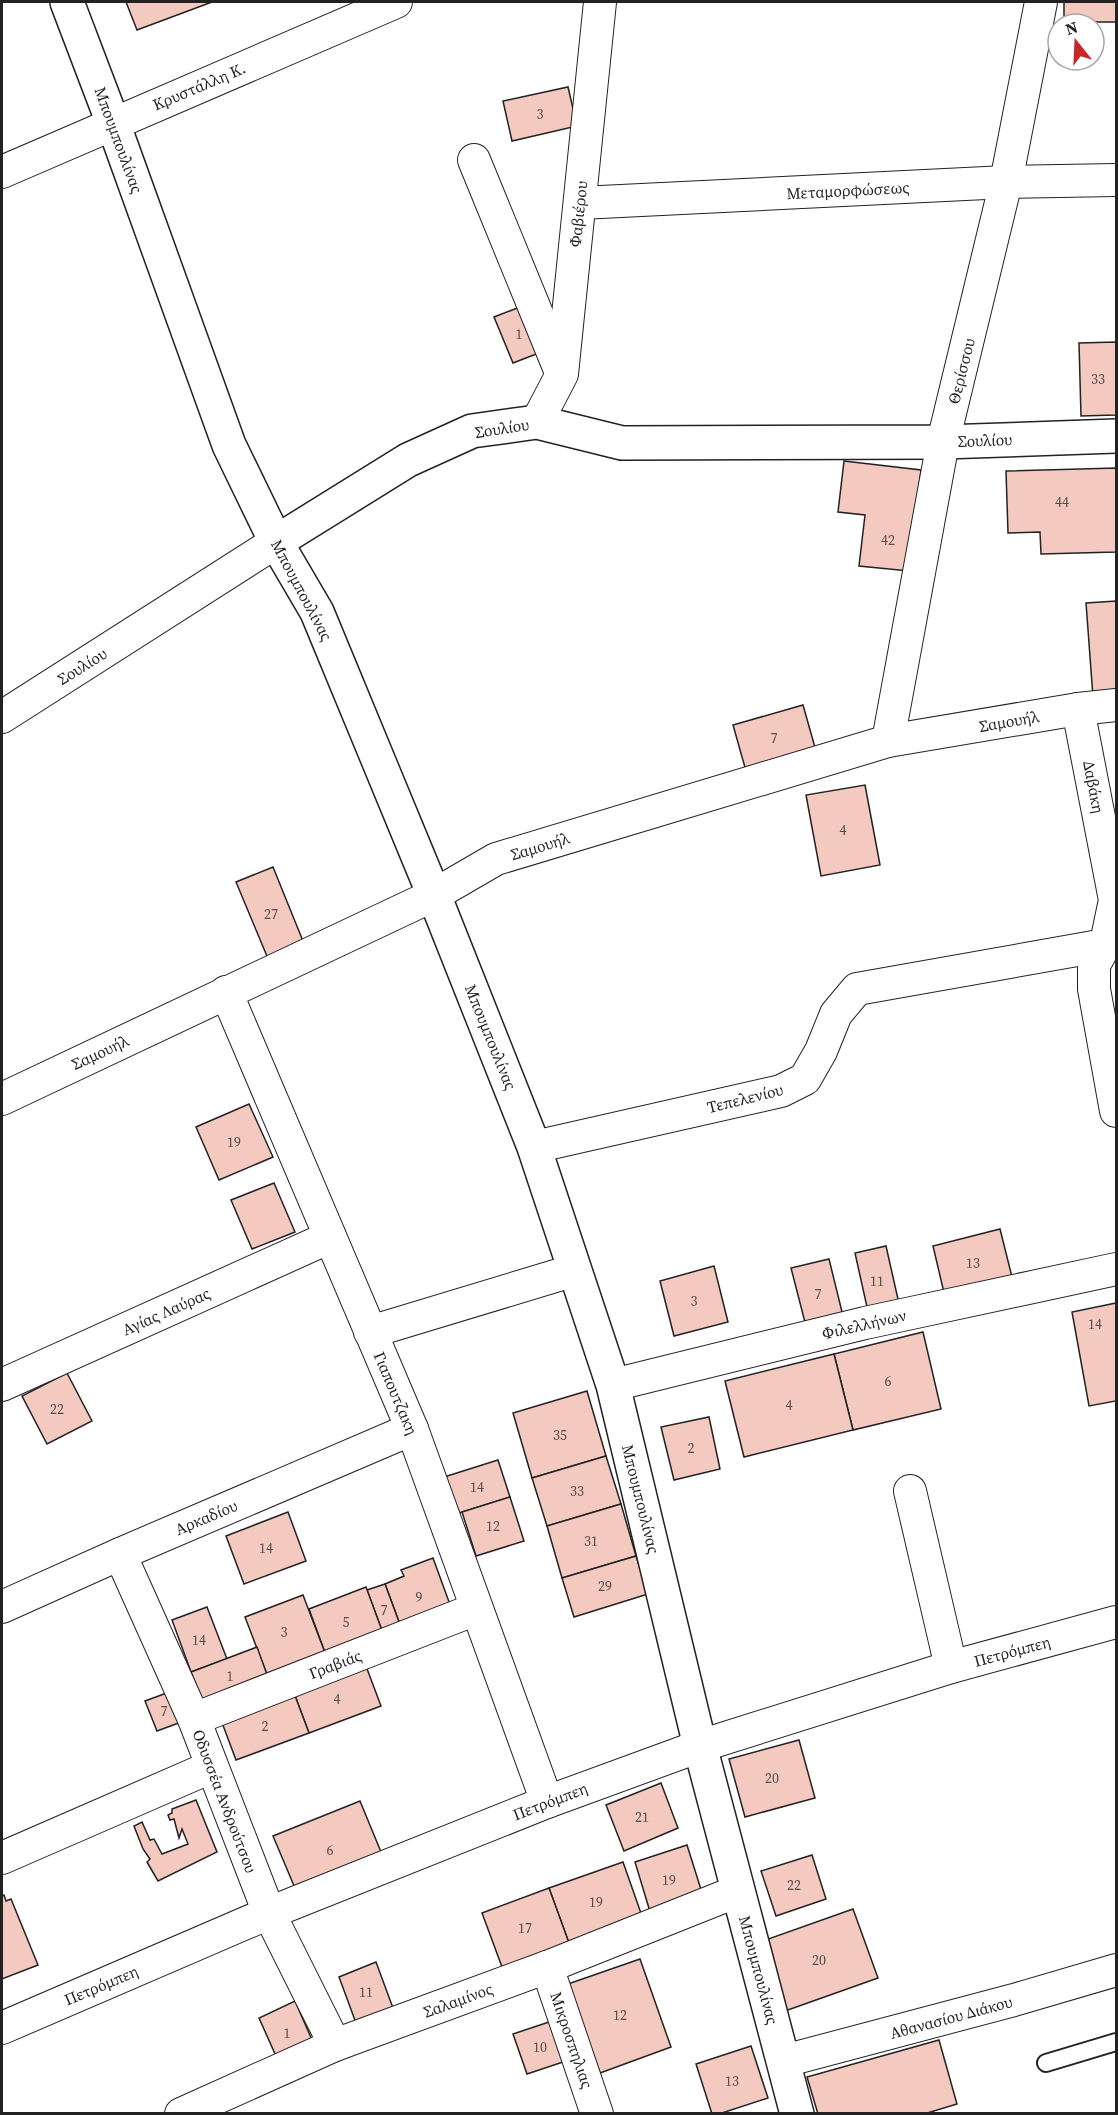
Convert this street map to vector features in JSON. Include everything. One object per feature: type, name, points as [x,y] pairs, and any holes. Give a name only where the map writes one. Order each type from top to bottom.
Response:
[{"type":"street","name":"Μπουμπουλίνας","points":[[67,2],[229,445],[276,543],[317,612],[434,895],[534,1147],[613,1385],[700,1746],[796,2114]]},
{"type":"street","name":"Κρυστάλλη Κ.","points":[[2,172],[396,2]]},
{"type":"street","name":"Φαβιέρου","points":[[537,422],[562,374],[600,2]]},
{"type":"street","name":"Θερίσσου","points":[[888,741],[944,441],[1006,182],[1041,2]]},
{"type":"street","points":[[474,160],[562,374]]},
{"type":"street","name":"Μεταμορφώσεως","points":[[580,203],[1006,182],[1116,180]]},
{"type":"street","name":"Σουλίου","points":[[3,711],[408,460],[472,431],[537,422],[622,443],[944,441],[1116,436]]},
{"type":"street","name":"Σαμουήλ","points":[[2,1099],[434,895],[496,859],[888,741],[1078,709],[1116,705]]},
{"type":"street","name":"Δαβάκη","points":[[1078,709],[1107,803],[1115,900],[1111,943],[1095,965],[1094,989],[1116,1111]]},
{"type":"street","name":"Τεπελενίου","points":[[534,1147],[781,1090],[805,1079],[821,1051],[836,1014],[857,989],[1111,943]]},
{"type":"street","name":"Γιαπουτζακη","points":[[226,992],[412,1430],[548,1802]]},
{"type":"street","name":"Αγίας Λαύρας","points":[[2,1385],[330,1237]]},
{"type":"street","name":"Φιλελλήνων","points":[[613,1385],[865,1323],[1116,1269]]},
{"type":"street","points":[[370,1332],[575,1270]]},
{"type":"street","name":"Αρκαδίου","points":[[2,1607],[120,1554],[412,1430]]},
{"type":"street","points":[[910,1491],[951,1667]]},
{"type":"street","name":"Οδυσσέα Ανδρούτσου","points":[[120,1554],[194,1719],[268,1913],[334,2045]]},
{"type":"street","name":"Γραβιάς","points":[[194,1719],[476,1609]]},
{"type":"street","name":"Πετρόμπεη","points":[[2,2028],[268,1913],[548,1802],[700,1746],[951,1667],[1116,1623]]},
{"type":"street","points":[[2,1858],[211,1767]]},
{"type":"street","name":"Σαλαμίνος","points":[[181,2114],[334,2045],[547,1967],[738,1891]]},
{"type":"street","name":"Μικροσπηλιας","points":[[547,1967],[597,2114]]},
{"type":"street","name":"Αθανασίου Διάκου","points":[[784,2061],[1116,1970]]},
{"type":"lane","points":[[1046,2063],[1116,2042]]},
{"type":"building","points":[[126,2],[212,2],[137,30]]},
{"type":"building","points":[[1064,2],[1116,2],[1116,22],[1106,22],[1106,12],[1064,12]]},
{"type":"building","points":[[568,87],[577,126],[512,141],[503,101]]},
{"type":"building","points":[[525,305],[544,351],[513,363],[494,317]]},
{"type":"building","points":[[1116,342],[1116,415],[1081,416],[1079,343]]},
{"type":"building","points":[[844,461],[921,470],[909,571],[859,566],[865,515],[838,512]]},
{"type":"building","points":[[1116,468],[1116,552],[1041,554],[1040,532],[1008,533],[1006,471]]},
{"type":"building","points":[[1116,601],[1116,696],[1093,697],[1086,603]]},
{"type":"building","points":[[803,705],[816,751],[746,771],[733,725]]},
{"type":"building","points":[[865,785],[880,865],[821,876],[806,795]]},
{"type":"building","points":[[273,867],[305,946],[269,961],[236,882]]},
{"type":"building","points":[[249,1104],[273,1157],[219,1180],[196,1127]]},
{"type":"building","points":[[274,1183],[295,1232],[252,1249],[231,1200]]},
{"type":"building","points":[[1000,1229],[1013,1281],[945,1297],[933,1246]]},
{"type":"building","points":[[886,1246],[900,1308],[869,1316],[855,1253]]},
{"type":"building","points":[[829,1259],[844,1320],[807,1330],[791,1268]]},
{"type":"building","points":[[714,1266],[728,1322],[674,1336],[660,1281]]},
{"type":"building","points":[[1116,1303],[1116,1401],[1089,1406],[1072,1312]]},
{"type":"building","points":[[923,1332],[941,1409],[853,1430],[834,1354]]},
{"type":"building","points":[[834,1354],[853,1430],[744,1457],[725,1381]]},
{"type":"building","points":[[67,1373],[92,1421],[47,1444],[22,1396]]},
{"type":"building","points":[[587,1391],[606,1456],[532,1478],[513,1413]]},
{"type":"building","points":[[709,1417],[720,1469],[674,1480],[661,1427]]},
{"type":"building","points":[[606,1456],[621,1504],[547,1526],[532,1478]]},
{"type":"building","points":[[498,1460],[510,1497],[456,1514],[444,1477]]},
{"type":"building","points":[[510,1497],[524,1541],[476,1556],[462,1512]]},
{"type":"building","points":[[621,1504],[636,1556],[562,1578],[547,1526]]},
{"type":"building","points":[[288,1512],[306,1561],[244,1584],[226,1536]]},
{"type":"building","points":[[636,1556],[648,1594],[574,1617],[562,1578]]},
{"type":"building","points":[[433,1558],[452,1610],[402,1630],[385,1584],[404,1576],[401,1570]]},
{"type":"building","points":[[385,1584],[402,1630],[384,1636],[367,1590]]},
{"type":"building","points":[[366,1587],[384,1636],[327,1658],[309,1609]]},
{"type":"building","points":[[303,1595],[327,1658],[269,1680],[245,1617]]},
{"type":"building","points":[[207,1607],[227,1659],[191,1672],[172,1620]]},
{"type":"building","points":[[257,1647],[269,1680],[204,1704],[191,1672]]},
{"type":"building","points":[[366,1666],[381,1706],[309,1733],[294,1693]]},
{"type":"building","points":[[172,1691],[184,1721],[157,1731],[145,1701]]},
{"type":"building","points":[[294,1693],[309,1733],[236,1760],[221,1720]]},
{"type":"building","points":[[799,1740],[815,1798],[745,1817],[729,1759]]},
{"type":"building","points":[[661,1783],[678,1828],[624,1851],[606,1805]]},
{"type":"building","points":[[196,1800],[217,1852],[158,1881],[147,1862],[150,1859],[143,1849],[134,1826],[142,1822],[150,1840],[154,1839],[162,1854],[188,1844],[182,1829],[179,1838],[174,1819],[170,1820],[168,1815],[172,1813],[172,1809]]},
{"type":"building","points":[[360,1801],[386,1864],[300,1900],[273,1836]]},
{"type":"building","points":[[687,1845],[704,1899],[651,1915],[635,1862]]},
{"type":"building","points":[[812,1855],[826,1899],[776,1916],[761,1871]]},
{"type":"building","points":[[623,1862],[642,1916],[569,1943],[549,1888]]},
{"type":"building","points":[[549,1888],[569,1943],[502,1967],[482,1913]]},
{"type":"building","points":[[4,1895],[6,1901],[11,1899],[38,1965],[2,1979],[2,1896]]},
{"type":"building","points":[[853,1909],[878,1978],[785,2011],[760,1942]]},
{"type":"building","points":[[640,1959],[671,2047],[600,2073],[568,1984]]},
{"type":"building","points":[[376,1962],[393,2008],[356,2023],[339,1977]]},
{"type":"building","points":[[295,2001],[316,2049],[280,2065],[259,2018]]},
{"type":"building","points":[[552,2021],[566,2061],[527,2074],[513,2034]]},
{"type":"building","points":[[939,2040],[957,2104],[924,2114],[818,2114],[807,2077]]},
{"type":"building","points":[[751,2046],[768,2098],[719,2114],[712,2114],[696,2064]]}]
